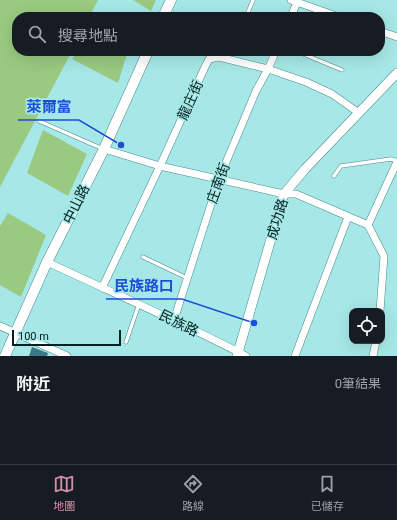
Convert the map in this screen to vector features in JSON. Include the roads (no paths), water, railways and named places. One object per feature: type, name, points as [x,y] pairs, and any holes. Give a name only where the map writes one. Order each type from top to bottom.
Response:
[{"type":"main road","points":[[165,12],[170,0]]},
{"type":"main road","name":"中山路","points":[[5,356],[48,262],[104,149],[146,56]]},
{"type":"street","points":[[292,12],[294,1],[325,12]]},
{"type":"street","points":[[385,33],[397,37]]},
{"type":"street","name":"庄南街","points":[[174,320],[218,179],[256,91],[274,56]]},
{"type":"street","name":"龍庄街","points":[[102,288],[209,59],[219,57],[306,82],[332,94],[359,113]]},
{"type":"street","name":"成功路","points":[[240,355],[284,194],[305,169],[397,73]]},
{"type":"street","points":[[104,149],[160,166],[284,194],[296,194],[368,225],[384,256],[380,308]]},
{"type":"street","points":[[368,225],[397,162]]},
{"type":"street","points":[[295,356],[348,217]]},
{"type":"street","name":"民族路","points":[[48,262],[174,320],[240,355]]},
{"type":"street","points":[[0,326],[67,356]]},
{"type":"street","points":[[373,356],[375,344]]},
{"type":"lane","points":[[248,12],[253,0]]},
{"type":"lane","points":[[308,56],[342,70]]},
{"type":"lane","points":[[38,121],[104,149]]},
{"type":"lane","points":[[334,176],[341,166],[391,159],[397,162]]},
{"type":"lane","points":[[143,257],[187,278]]},
{"type":"lane","points":[[126,342],[139,304]]},
{"type":"place","name":"萊爾富","points":[[121,145]]},
{"type":"place","name":"民族路口","points":[[254,323]]}]
